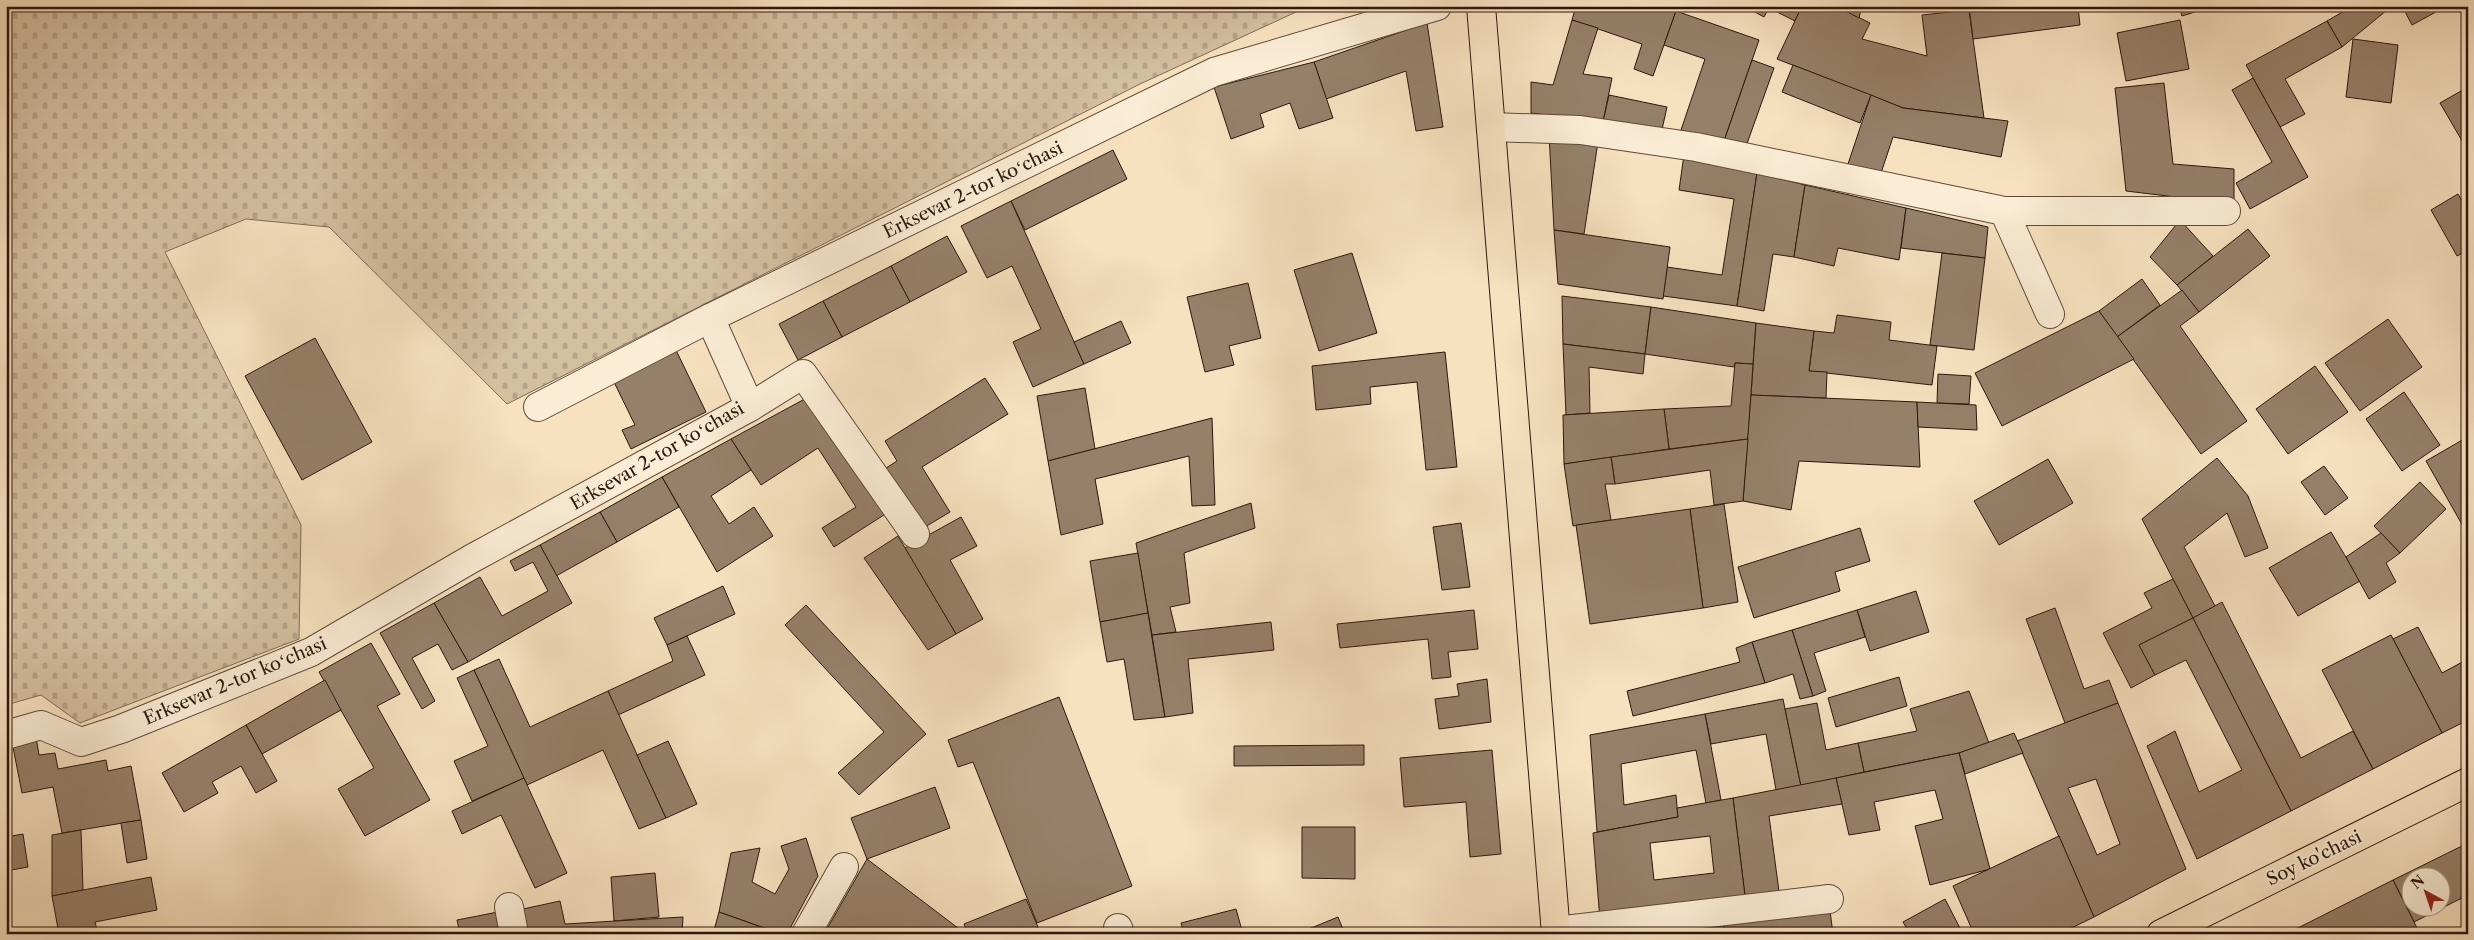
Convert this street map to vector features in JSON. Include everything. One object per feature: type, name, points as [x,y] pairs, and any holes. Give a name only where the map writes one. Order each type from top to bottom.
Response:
[{"type":"main road","points":[[1481,6],[1556,933]]},
{"type":"main road","name":"Soy ko'chasi","points":[[2161,934],[2468,782]]},
{"type":"street","name":"Erksevar 2-tor koʻchasi","points":[[6,735],[42,725],[81,742],[121,728],[311,652],[471,559],[750,407],[710,318],[1214,72],[1437,6]]},
{"type":"street","points":[[1491,127],[1580,130],[1696,147],[2004,211],[2226,211]]},
{"type":"street","points":[[2004,211],[2050,314]]},
{"type":"street","points":[[538,407],[710,318]]},
{"type":"street","points":[[750,407],[803,374],[915,534]]},
{"type":"street","points":[[806,934],[844,867]]},
{"type":"street","points":[[1556,933],[1829,899]]},
{"type":"street","points":[[509,907],[514,934]]},
{"type":"green space","points":[[6,6],[1309,6],[1140,84],[507,404],[329,227],[246,219],[165,252],[301,525],[299,639],[80,723],[41,695],[6,705]]},
{"type":"building","points":[[1576,6],[1662,6],[1676,11],[1653,76],[1634,69],[1642,44],[1572,20]]},
{"type":"building","points":[[1744,6],[1802,6],[1795,21],[1769,8],[1764,17]]},
{"type":"building","points":[[1802,6],[1836,6],[1870,23],[1862,39],[1927,56],[1922,15],[1969,10],[1984,118],[1903,108],[1777,59]]},
{"type":"building","points":[[1836,6],[1862,6],[1859,18]]},
{"type":"building","points":[[1873,6],[1891,6],[1889,11]]},
{"type":"building","points":[[1969,6],[2078,6],[2080,25],[1973,39]]},
{"type":"building","points":[[2179,6],[2214,6],[2182,16]]},
{"type":"building","points":[[2353,6],[2392,6],[2342,47],[2327,21]]},
{"type":"building","points":[[2402,6],[2447,6],[2412,25]]},
{"type":"building","points":[[1676,11],[1759,40],[1723,144],[1681,130],[1705,59],[1664,45]]},
{"type":"building","points":[[1572,20],[1598,28],[1583,74],[1612,78],[1603,122],[1531,113],[1531,82],[1553,85]]},
{"type":"building","points":[[2180,20],[2189,69],[2126,81],[2117,33]]},
{"type":"building","points":[[2327,21],[2342,47],[2285,79],[2305,114],[2280,127],[2246,65]]},
{"type":"building","points":[[1427,23],[1443,127],[1416,131],[1406,71],[1326,99],[1314,62]]},
{"type":"building","points":[[2353,39],[2398,45],[2391,103],[2346,97]]},
{"type":"building","points":[[1752,60],[1774,68],[1744,152],[1723,144]]},
{"type":"building","points":[[1314,62],[1333,118],[1299,129],[1290,103],[1260,114],[1264,127],[1231,139],[1214,87]]},
{"type":"building","points":[[1793,65],[1871,95],[1860,123],[1782,92]]},
{"type":"building","points":[[2253,78],[2308,177],[2250,209],[2236,183],[2272,162],[2232,90]]},
{"type":"building","points":[[2164,83],[2173,164],[2234,169],[2234,204],[2126,191],[2115,88]]},
{"type":"building","points":[[2468,87],[2468,151],[2440,103]]},
{"type":"building","points":[[1609,95],[1667,107],[1661,134],[1603,122]]},
{"type":"building","points":[[1871,95],[1903,108],[2008,121],[2001,157],[1893,137],[1878,182],[1845,173]]},
{"type":"building","points":[[1549,134],[1598,142],[1584,234],[1554,230]]},
{"type":"building","points":[[1113,150],[1127,179],[1025,230],[1011,201]]},
{"type":"building","points":[[1684,155],[1757,173],[1737,306],[1663,296],[1667,267],[1722,275],[1734,199],[1679,190]]},
{"type":"building","points":[[1757,173],[1805,185],[1794,257],[1773,254],[1764,311],[1737,306]]},
{"type":"building","points":[[1805,185],[1906,208],[1899,260],[1838,248],[1834,266],[1794,257]]},
{"type":"building","points":[[2458,194],[2468,211],[2468,250],[2457,256],[2431,210]]},
{"type":"building","points":[[1011,201],[1084,364],[1033,387],[1013,342],[1041,329],[1012,266],[987,278],[961,226]]},
{"type":"building","points":[[1906,208],[1988,227],[1985,258],[1901,248]]},
{"type":"building","points":[[2180,220],[2213,256],[2177,285],[2150,257]]},
{"type":"building","points":[[2248,229],[2270,256],[2199,312],[2177,285]]},
{"type":"building","points":[[1554,230],[1670,247],[1663,299],[1558,284]]},
{"type":"building","points":[[947,236],[967,272],[910,302],[891,266]]},
{"type":"building","points":[[1352,253],[1377,333],[1319,351],[1294,270]]},
{"type":"building","points":[[1942,253],[1985,258],[1974,350],[1930,345]]},
{"type":"building","points":[[891,266],[910,302],[842,337],[823,301]]},
{"type":"building","points":[[2142,279],[2160,305],[2117,337],[2099,311]]},
{"type":"building","points":[[1248,283],[1261,338],[1229,346],[1234,365],[1205,372],[1187,297]]},
{"type":"building","points":[[2182,290],[2199,312],[2180,326],[2247,421],[2201,454],[2117,337]]},
{"type":"building","points":[[1562,296],[1651,307],[1645,354],[1563,344]]},
{"type":"building","points":[[823,301],[842,337],[798,360],[779,324]]},
{"type":"building","points":[[1651,307],[1756,323],[1753,364],[1735,363],[1734,367],[1645,354]]},
{"type":"building","points":[[2099,311],[2134,359],[2002,426],[1975,373]]},
{"type":"building","points":[[1837,315],[1891,322],[1889,340],[1937,346],[1932,385],[1809,371],[1814,331],[1834,333]]},
{"type":"building","points":[[2388,319],[2422,367],[2360,411],[2325,363]]},
{"type":"building","points":[[1121,321],[1131,343],[1084,364],[1074,342]]},
{"type":"building","points":[[1756,323],[1814,331],[1809,371],[1827,372],[1826,398],[1751,395]]},
{"type":"building","points":[[315,338],[372,442],[302,480],[245,376]]},
{"type":"building","points":[[1563,344],[1645,354],[1643,374],[1589,367],[1590,413],[1566,415]]},
{"type":"building","points":[[674,346],[706,412],[631,449],[622,430],[635,425],[611,376]]},
{"type":"building","points":[[1445,352],[1457,467],[1426,470],[1417,382],[1370,387],[1371,404],[1316,410],[1312,366]]},
{"type":"building","points":[[1735,363],[1753,364],[1748,439],[1669,449],[1664,409],[1731,406]]},
{"type":"building","points":[[2315,366],[2348,412],[2288,454],[2256,409]]},
{"type":"building","points":[[1938,374],[1971,376],[1969,404],[1937,403]]},
{"type":"building","points":[[985,378],[1008,414],[922,467],[950,512],[920,530],[883,470],[897,461],[885,441]]},
{"type":"building","points":[[1085,388],[1095,449],[1048,461],[1037,396]]},
{"type":"building","points":[[2404,392],[2440,445],[2402,471],[2366,419]]},
{"type":"building","points":[[812,395],[887,513],[834,547],[822,528],[856,507],[818,448],[761,485],[731,439]]},
{"type":"building","points":[[1751,395],[1917,402],[1920,467],[1799,461],[1791,510],[1743,501]]},
{"type":"building","points":[[1917,402],[1976,405],[1977,430],[1918,427]]},
{"type":"building","points":[[1664,409],[1669,449],[1564,464],[1563,415]]},
{"type":"building","points":[[1212,418],[1215,505],[1192,506],[1189,456],[1095,479],[1103,524],[1061,535],[1048,461]]},
{"type":"building","points":[[731,439],[751,470],[711,496],[729,524],[754,507],[773,536],[717,572],[662,477]]},
{"type":"building","points":[[1748,439],[1743,501],[1714,505],[1710,470],[1615,484],[1611,457]]},
{"type":"building","points":[[2464,439],[2468,445],[2468,535],[2426,461]]},
{"type":"building","points":[[1611,457],[1615,484],[1605,484],[1611,520],[1573,526],[1564,464]]},
{"type":"building","points":[[2217,458],[2248,496],[2268,548],[2245,557],[2227,513],[2184,547],[2215,606],[2193,618],[2142,519]]},
{"type":"building","points":[[2048,459],[2073,503],[1999,545],[1974,501]]},
{"type":"building","points":[[2324,466],[2348,498],[2325,515],[2301,482]]},
{"type":"building","points":[[662,477],[679,507],[617,542],[600,512]]},
{"type":"building","points":[[2420,482],[2446,509],[2400,553],[2374,526]]},
{"type":"building","points":[[1251,503],[1255,528],[1184,553],[1190,603],[1170,607],[1176,632],[1152,635],[1136,543]]},
{"type":"building","points":[[1724,504],[1738,602],[1703,608],[1690,509]]},
{"type":"building","points":[[1690,509],[1703,608],[1590,624],[1576,525]]},
{"type":"building","points":[[600,512],[617,542],[556,576],[540,545]]},
{"type":"building","points":[[961,517],[977,546],[950,560],[983,619],[956,634],[905,548]]},
{"type":"building","points":[[1461,523],[1470,587],[1442,590],[1433,527]]},
{"type":"building","points":[[1860,528],[1870,561],[1835,572],[1840,591],[1754,618],[1738,567]]},
{"type":"building","points":[[2331,532],[2360,581],[2298,616],[2269,568]]},
{"type":"building","points":[[2381,533],[2400,553],[2386,563],[2396,582],[2369,599],[2346,557]]},
{"type":"building","points":[[898,536],[956,634],[928,650],[864,558]]},
{"type":"building","points":[[540,545],[572,603],[468,662],[434,603],[480,577],[502,616],[548,591],[533,562],[515,571],[510,561]]},
{"type":"building","points":[[1138,553],[1148,613],[1100,622],[1090,561]]},
{"type":"building","points":[[2173,579],[2193,618],[2139,645],[2155,675],[2131,688],[2103,633],[2152,608],[2144,593]]},
{"type":"building","points":[[723,586],[735,614],[667,645],[654,618]]},
{"type":"building","points":[[1916,591],[1929,632],[1870,651],[1857,610]]},
{"type":"building","points":[[2222,602],[2301,758],[2353,731],[2373,769],[2291,811],[2193,618]]},
{"type":"building","points":[[434,603],[468,662],[452,670],[438,644],[412,658],[435,701],[422,709],[380,633]]},
{"type":"building","points":[[806,605],[926,734],[859,795],[838,773],[884,732],[785,625]]},
{"type":"building","points":[[2055,608],[2084,689],[2109,680],[2118,703],[2065,723],[2026,619]]},
{"type":"building","points":[[1474,610],[1478,649],[1448,652],[1451,677],[1432,679],[1428,639],[1340,648],[1337,624]]},
{"type":"building","points":[[1857,610],[1865,637],[1814,653],[1826,691],[1813,696],[1792,630]]},
{"type":"building","points":[[1148,613],[1165,717],[1134,720],[1124,659],[1107,662],[1100,622]]},
{"type":"building","points":[[2193,618],[2291,811],[2197,859],[2147,746],[2175,731],[2199,792],[2242,770],[2186,660],[2155,675],[2139,645]]},
{"type":"building","points":[[1271,622],[1274,650],[1188,659],[1193,713],[1165,717],[1152,635]]},
{"type":"building","points":[[2418,627],[2442,673],[2468,659],[2468,720],[2442,733],[2393,639]]},
{"type":"building","points":[[1792,630],[1813,696],[1800,699],[1793,674],[1765,683],[1752,642]]},
{"type":"building","points":[[2391,635],[2442,733],[2373,769],[2322,670]]},
{"type":"building","points":[[687,636],[705,675],[618,715],[608,691],[673,661],[667,645]]},
{"type":"building","points":[[1752,642],[1765,683],[1633,716],[1627,691],[1740,662],[1736,648]]},
{"type":"building","points":[[371,643],[400,694],[377,706],[430,800],[365,836],[338,789],[374,768],[319,672]]},
{"type":"building","points":[[499,659],[530,727],[608,691],[666,818],[639,829],[603,750],[527,785],[474,670]]},
{"type":"building","points":[[474,670],[524,778],[472,801],[454,761],[488,746],[457,678]]},
{"type":"building","points":[[1899,677],[1907,706],[1836,727],[1828,698]]},
{"type":"building","points":[[1487,679],[1491,722],[1439,729],[1435,699],[1459,696],[1457,684]]},
{"type":"building","points":[[325,680],[341,710],[262,754],[246,725]]},
{"type":"building","points":[[1969,691],[1989,743],[1959,753],[1864,772],[1858,743],[1917,731],[1910,709]]},
{"type":"building","points":[[1059,697],[1132,886],[1037,923],[973,762],[958,767],[948,740]]},
{"type":"building","points":[[1783,699],[1801,786],[1776,790],[1766,734],[1711,744],[1705,714]]},
{"type":"building","points":[[1817,703],[1826,750],[1858,743],[1864,772],[1801,786],[1785,709]]},
{"type":"building","points":[[2118,703],[2186,869],[2094,917],[2017,741]],"holes":[[[2096,779],[2120,844],[2097,855],[2068,788]]]},
{"type":"building","points":[[1705,714],[1721,800],[1706,803],[1696,750],[1621,764],[1624,805],[1676,795],[1678,817],[1597,832],[1590,735]]},
{"type":"building","points":[[246,725],[277,781],[256,793],[241,766],[212,782],[218,793],[184,812],[162,773]]},
{"type":"building","points":[[2014,733],[2023,753],[1965,774],[1959,753]]},
{"type":"building","points":[[36,737],[39,755],[55,753],[58,769],[106,760],[108,771],[131,766],[141,820],[62,833],[53,787],[22,793],[12,742]]},
{"type":"building","points":[[668,741],[697,804],[666,818],[637,755]]},
{"type":"building","points":[[1364,745],[1364,765],[1234,766],[1234,746]]},
{"type":"building","points":[[1492,750],[1501,854],[1470,857],[1466,802],[1404,807],[1400,758]]},
{"type":"building","points":[[1959,753],[1990,869],[1930,885],[1915,826],[1943,819],[1935,790],[1874,802],[1880,830],[1849,835],[1836,778]]},
{"type":"building","points":[[524,778],[567,873],[535,888],[501,815],[462,834],[452,811]]},
{"type":"building","points":[[1836,778],[1842,804],[1769,816],[1780,899],[1746,904],[1733,798]]},
{"type":"building","points":[[935,787],[950,828],[867,859],[851,818]]},
{"type":"building","points":[[1733,798],[1746,904],[1600,920],[1593,833],[1678,817],[1677,808]],"holes":[[[1710,836],[1714,873],[1654,880],[1650,843]]]},
{"type":"building","points":[[141,820],[147,859],[127,863],[121,823]]},
{"type":"building","points":[[1302,827],[1355,827],[1355,879],[1302,878]]},
{"type":"building","points":[[81,830],[83,890],[52,896],[52,835]]},
{"type":"building","points":[[23,834],[28,867],[6,871],[6,837]]},
{"type":"building","points":[[2059,836],[2094,917],[2059,934],[1974,934],[1953,886]]},
{"type":"building","points":[[806,838],[818,876],[787,934],[781,934],[719,912],[731,853],[760,848],[752,882],[775,894],[789,869],[781,846]]},
{"type":"building","points":[[2468,843],[2468,895],[2452,903],[2452,868],[2417,868]]},
{"type":"building","points":[[867,859],[958,928],[953,934],[868,934],[865,932],[864,934],[824,934]]},
{"type":"building","points":[[655,873],[659,917],[614,921],[611,877]]},
{"type":"building","points":[[2402,876],[2402,898],[2393,880]]},
{"type":"building","points":[[151,877],[157,910],[95,922],[98,934],[59,934],[52,896]]},
{"type":"building","points":[[2393,880],[2402,898],[2402,918],[2412,918],[2420,934],[2289,934]]},
{"type":"building","points":[[1026,899],[1041,934],[968,934],[964,924]]},
{"type":"building","points":[[1945,899],[1963,934],[1910,934],[1903,922]]},
{"type":"building","points":[[560,901],[565,924],[683,917],[682,934],[528,934],[523,909]]},
{"type":"building","points":[[1829,903],[1833,934],[1725,934],[1723,917]]},
{"type":"building","points":[[1236,909],[1243,934],[1184,934],[1181,923]]},
{"type":"building","points":[[498,912],[502,934],[460,934],[457,920]]},
{"type":"building","points":[[719,912],[781,934],[713,934]]},
{"type":"building","points":[[1338,917],[1345,934],[1299,934],[1299,933]]},
{"type":"building","points":[[1723,917],[1725,934],[1590,934]]},
{"type":"building","points":[[2412,918],[2422,918],[2414,922]]}]
